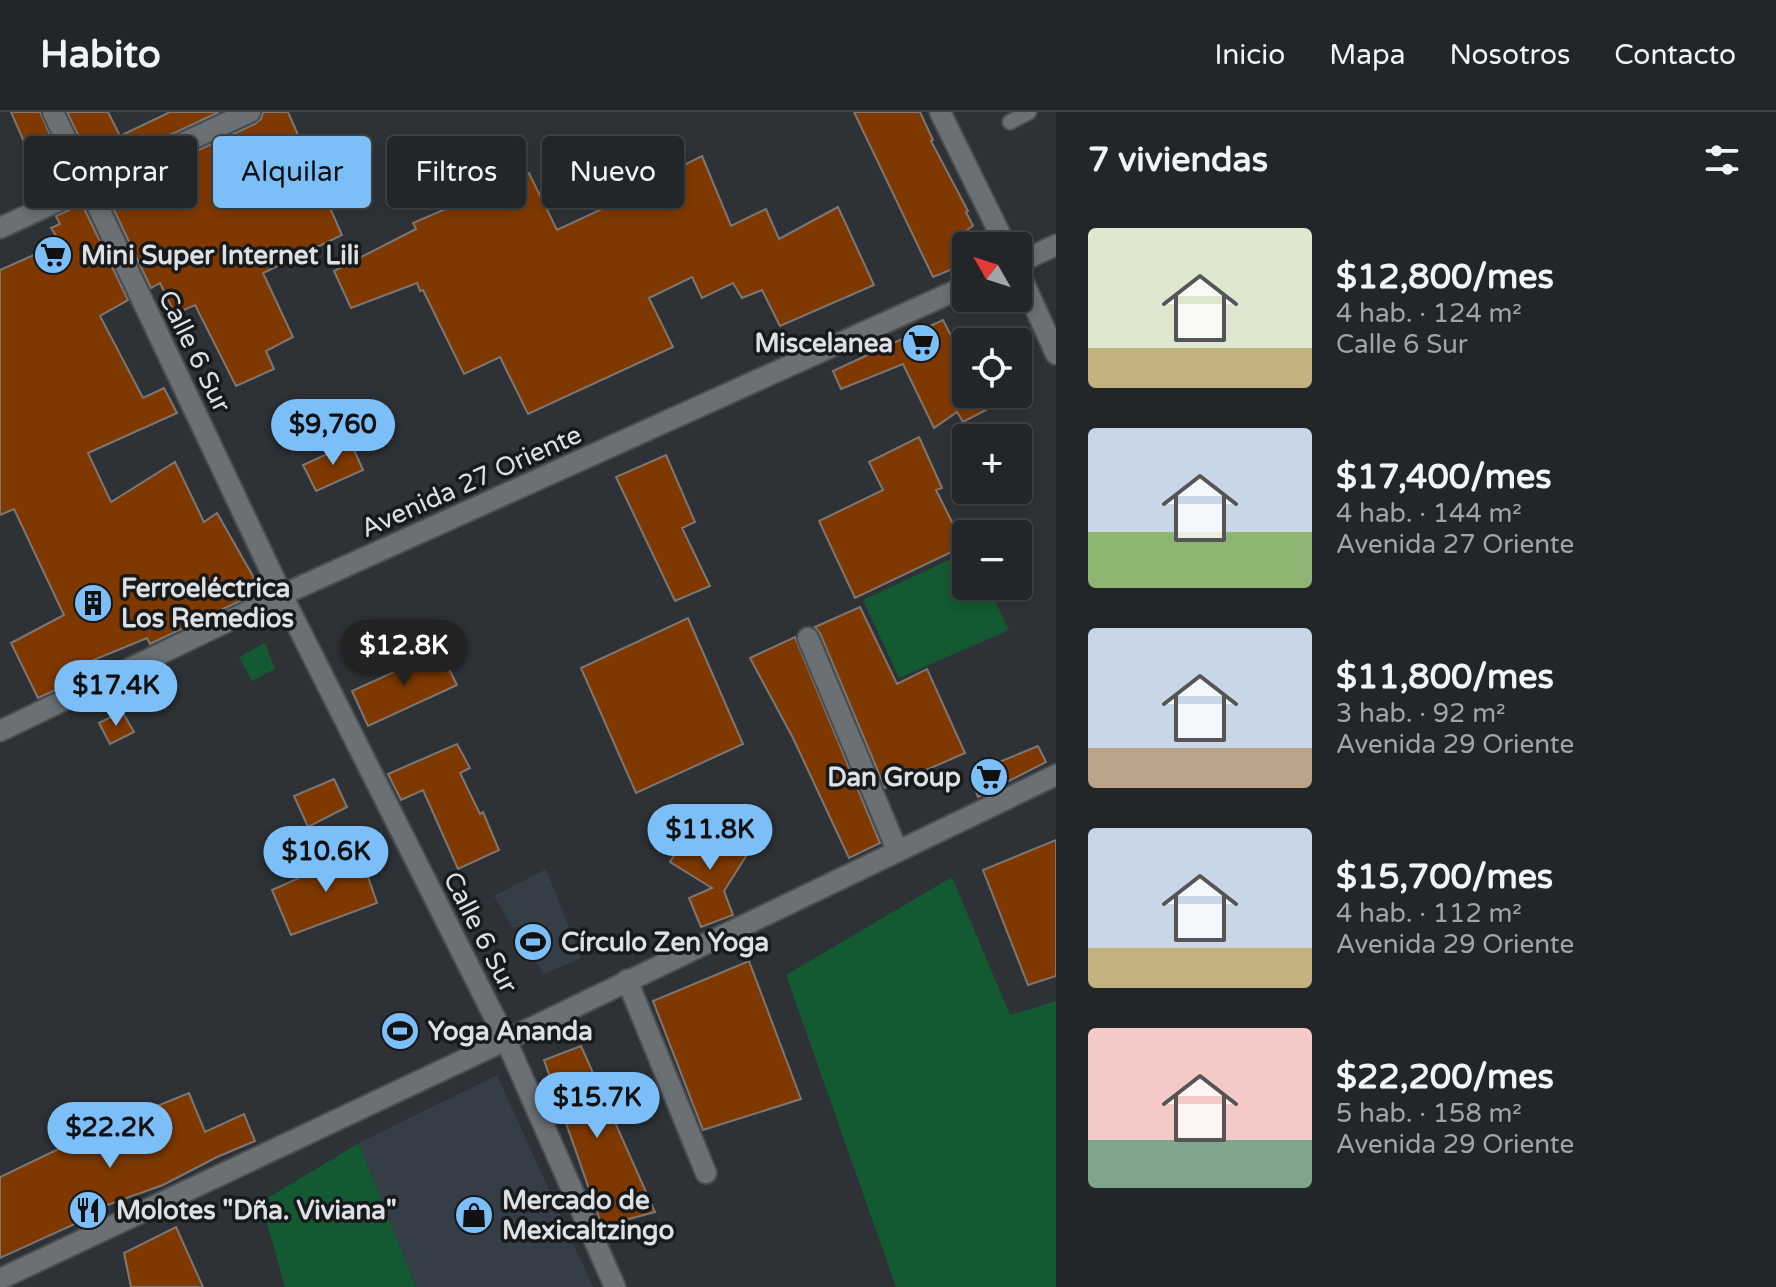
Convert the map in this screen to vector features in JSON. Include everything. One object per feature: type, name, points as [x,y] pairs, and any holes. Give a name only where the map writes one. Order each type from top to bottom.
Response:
[{"type":"street","name":"Calle 6 Sur","points":[[53,112],[64,136]]},
{"type":"street","points":[[197,137],[250,112]]},
{"type":"street","points":[[940,112],[999,232]]},
{"type":"street","points":[[0,228],[44,208]]},
{"type":"street","name":"Calle 6 Sur","points":[[98,208],[282,595],[506,1040],[615,1287]]},
{"type":"street","points":[[1032,256],[1056,245]]},
{"type":"street","name":"Avenida 27 Oriente","points":[[0,731],[282,595],[952,292]]},
{"type":"street","points":[[1032,301],[1056,354]]},
{"type":"street","points":[[808,638],[897,850]]},
{"type":"street","points":[[0,1279],[23,1278],[627,980],[1056,775]]},
{"type":"street","points":[[627,980],[706,1173]]},
{"type":"lane","points":[[1010,122],[1029,112]]},
{"type":"shaded area","points":[[546,869],[581,958],[543,975],[519,927],[513,928],[494,896]]},
{"type":"shaded area","name":"Mercado de Mexicaltzingo","points":[[497,1075],[593,1287],[416,1287],[359,1143]]},
{"type":"green space","points":[[952,559],[952,600],[995,600],[1009,630],[899,678],[863,600]]},
{"type":"green space","points":[[265,643],[275,669],[252,681],[239,657]]},
{"type":"green space","points":[[952,877],[1010,1015],[1056,1001],[1056,1287],[896,1287],[786,975]]},
{"type":"green space","points":[[359,1143],[416,1287],[285,1287],[261,1202]]},
{"type":"building","points":[[11,112],[40,112],[51,136],[24,136],[24,142]]},
{"type":"building","points":[[67,112],[108,112],[120,136],[79,136]]},
{"type":"building","points":[[170,112],[219,112],[168,136],[120,136]]},
{"type":"building","points":[[263,112],[288,112],[299,136],[229,136],[261,119]]},
{"type":"building","points":[[854,112],[920,112],[931,141],[968,211],[973,226],[964,232],[952,232],[952,269],[933,277]]},
{"type":"building","points":[[213,143],[213,208],[330,208],[342,235],[263,273],[293,337],[266,351],[274,369],[236,386],[195,305],[175,314],[160,283],[151,288],[113,208],[197,208],[197,151]]},
{"type":"building","points":[[702,156],[731,226],[766,209],[779,239],[838,207],[874,285],[780,326],[762,290],[742,298],[733,283],[702,298],[692,277],[649,298],[673,347],[528,414],[500,357],[464,374],[417,283],[351,308],[334,271],[416,229],[413,223],[448,208],[526,208],[526,174],[529,173],[542,199],[542,208],[546,208],[557,230],[604,208],[684,208],[684,165]]},
{"type":"building","points":[[73,208],[84,208],[128,300],[100,316],[143,398],[164,388],[177,413],[88,453],[111,502],[175,462],[204,522],[217,513],[254,578],[237,588],[244,599],[150,644],[147,638],[67,671],[73,682],[38,698],[11,643],[64,615],[14,509],[0,515],[0,270],[61,243],[51,228],[60,224],[56,216]]},
{"type":"building","points":[[943,320],[952,338],[952,408],[990,408],[963,422],[957,412],[934,428],[903,364],[841,389],[833,371]]},
{"type":"building","points":[[919,437],[942,488],[936,490],[952,522],[952,552],[855,598],[819,521],[883,490],[869,462]]},
{"type":"building","points":[[351,443],[363,470],[316,491],[303,465]]},
{"type":"building","points":[[666,455],[695,522],[682,528],[710,586],[675,601],[616,477]]},
{"type":"building","points":[[860,607],[897,684],[927,669],[965,753],[885,788],[815,627]]},
{"type":"building","points":[[688,618],[743,744],[636,793],[581,668]]},
{"type":"building","points":[[795,637],[880,843],[849,858],[793,738],[750,658]]},
{"type":"building","points":[[440,651],[457,685],[368,726],[352,691]]},
{"type":"building","points":[[122,711],[134,732],[110,744],[99,723]]},
{"type":"building","points":[[457,744],[470,768],[460,773],[480,814],[483,812],[499,850],[458,869],[423,790],[401,800],[388,774]]},
{"type":"building","points":[[1038,746],[1046,762],[978,797],[970,774]]},
{"type":"building","points":[[334,779],[347,807],[308,827],[294,796]]},
{"type":"building","points":[[694,825],[718,840],[721,835],[748,853],[724,891],[733,915],[701,927],[689,898],[712,888],[670,862]]},
{"type":"building","points":[[1056,840],[1056,976],[1028,985],[983,870]]},
{"type":"building","points":[[359,851],[377,903],[291,935],[272,890]]},
{"type":"building","points":[[749,961],[801,1099],[703,1130],[653,1001]]},
{"type":"building","points":[[581,1046],[655,1212],[602,1226],[544,1060]]},
{"type":"building","points":[[189,1093],[205,1132],[244,1114],[255,1141],[163,1185],[99,1208],[101,1212],[0,1258],[0,1177],[69,1144],[70,1147],[134,1113]]},
{"type":"building","points":[[176,1227],[203,1287],[131,1287],[124,1253]]},
{"type":"place","name":"Mini Super Internet Lili","points":[[53,255]]},
{"type":"place","name":"Miscelanea","points":[[921,343]]},
{"type":"place","name":"Ferroeléctrica Los Remedios","points":[[93,603]]},
{"type":"place","name":"Dan Group","points":[[989,777]]},
{"type":"place","name":"Círculo Zen Yoga","points":[[533,942]]},
{"type":"place","name":"Yoga Ananda","points":[[400,1031]]},
{"type":"place","name":"Molotes \"Dña. Viviana\"","points":[[88,1210]]},
{"type":"place","name":"Mercado de Mexicaltzingo","points":[[474,1215]]}]
